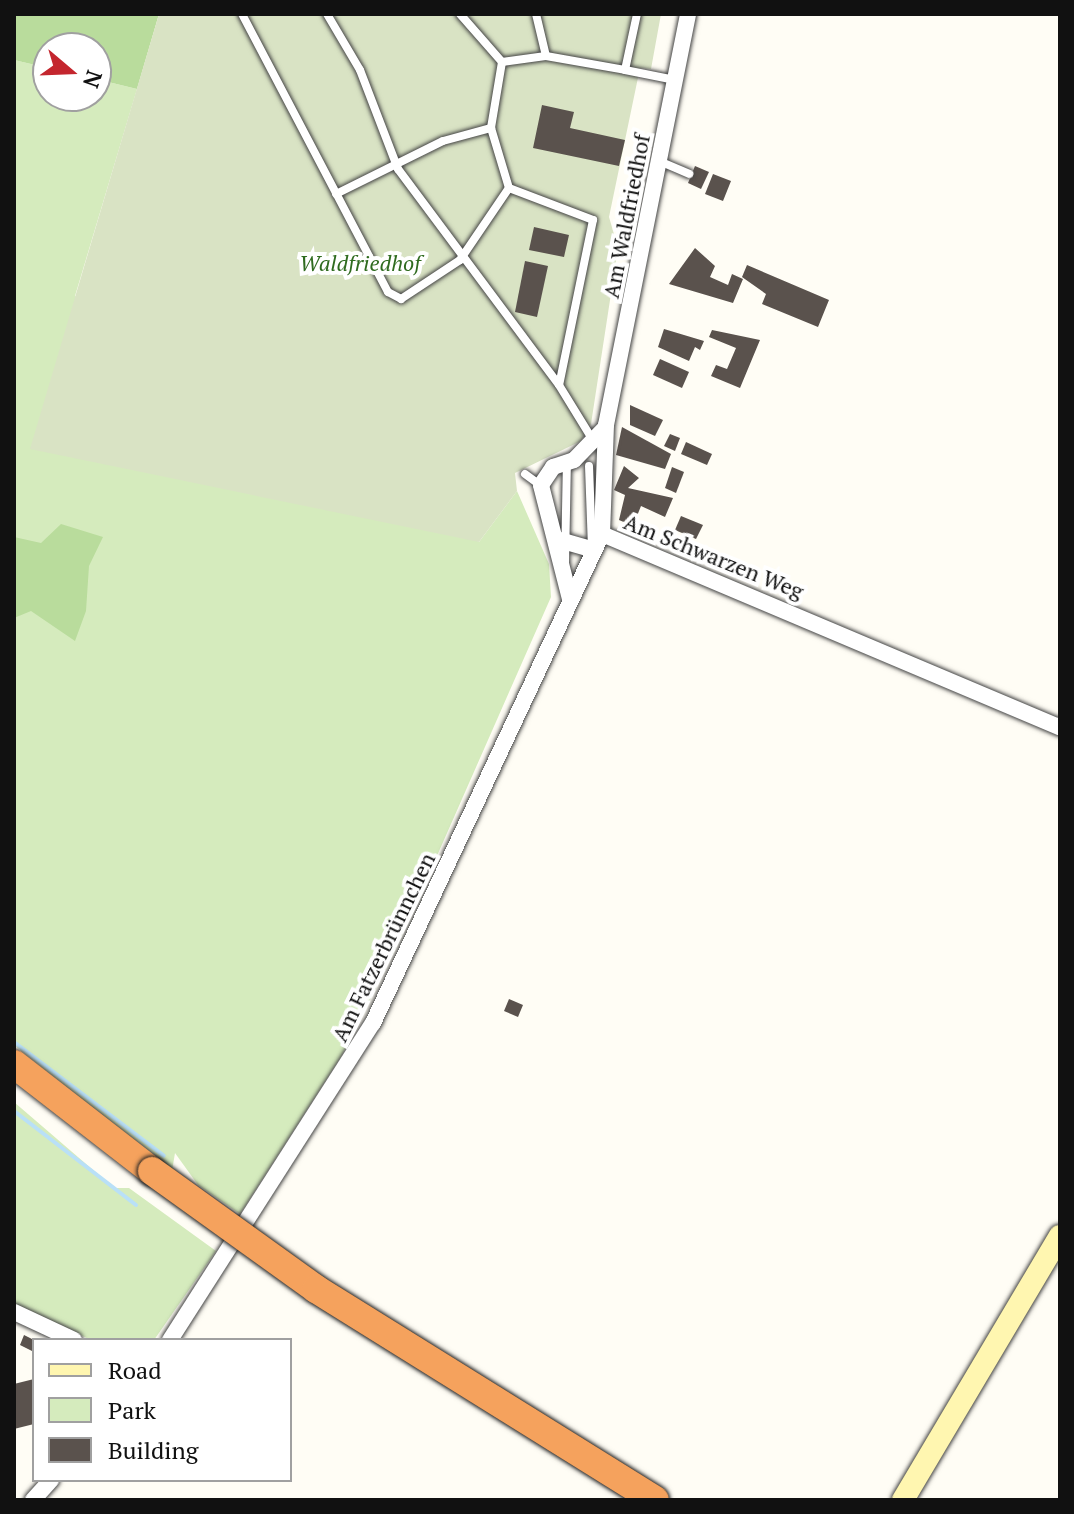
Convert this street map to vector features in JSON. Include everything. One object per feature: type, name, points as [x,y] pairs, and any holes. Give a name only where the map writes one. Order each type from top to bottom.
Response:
[{"type":"highway","points":[[14,1064],[148,1176],[410,1366],[625,1500]]},
{"type":"highway","points":[[14,1084],[316,1289],[655,1500]]},
{"type":"main road","points":[[903,1500],[1060,1236]]},
{"type":"street","name":"Am Waldfriedhof","points":[[606,425],[688,14]]},
{"type":"street","name":"Am Schwarzen Weg","points":[[606,425],[598,448],[602,478],[602,534],[1060,727]]},
{"type":"street","points":[[570,599],[563,543],[541,485],[598,448]]},
{"type":"street","points":[[577,462],[602,478]]},
{"type":"street","points":[[563,543],[592,549],[602,534]]},
{"type":"street","name":"Am Fatzerbrünnchen","points":[[171,1338],[350,1064],[592,549]]},
{"type":"street","points":[[14,1312],[70,1338]]},
{"type":"street","points":[[33,1500],[49,1482]]},
{"type":"lane","points":[[242,14],[388,292],[401,299],[460,260],[509,188]]},
{"type":"lane","points":[[327,14],[360,70],[398,169],[460,260],[559,385],[598,448]]},
{"type":"lane","points":[[460,14],[502,62]]},
{"type":"lane","points":[[536,14],[546,56]]},
{"type":"lane","points":[[625,70],[637,14]]},
{"type":"lane","points":[[502,62],[546,56],[675,80]]},
{"type":"lane","points":[[502,62],[491,128],[509,188]]},
{"type":"lane","points":[[336,194],[398,169],[443,141],[491,128]]},
{"type":"lane","points":[[659,161],[689,174]]},
{"type":"lane","points":[[509,188],[593,220],[559,385]]},
{"type":"lane","points":[[563,543],[577,462]]},
{"type":"lane","points":[[577,462],[592,549]]},
{"type":"lane","points":[[525,474],[541,485]]},
{"type":"green space","points":[[14,14],[159,14],[137,89],[112,83],[112,32],[32,32],[32,64],[14,60]]},
{"type":"green space","name":"Waldfriedhof","points":[[159,14],[661,14],[651,69],[640,68],[609,217],[618,248],[591,424],[581,441],[515,473],[517,491],[479,542],[30,449]]},
{"type":"green space","points":[[14,60],[32,64],[32,112],[112,112],[112,83],[137,89],[75,296],[479,542],[517,491],[549,564],[551,597],[399,942],[342,1055],[240,1214],[198,1185],[175,1153],[172,1171],[14,1045]]},
{"type":"green space","points":[[61,524],[103,537],[89,566],[86,611],[75,641],[31,611],[14,618],[14,537],[41,543]]},
{"type":"green space","points":[[14,1102],[114,1188],[129,1188],[216,1251],[155,1338],[87,1338],[14,1305]]},
{"type":"building","points":[[542,105],[574,112],[570,128],[625,140],[619,166],[533,148]]},
{"type":"building","points":[[695,166],[709,172],[701,189],[688,183]]},
{"type":"building","points":[[713,174],[731,181],[723,201],[705,194]]},
{"type":"building","points":[[534,227],[569,235],[564,257],[529,250]]},
{"type":"building","points":[[695,248],[715,266],[710,277],[728,285],[732,274],[743,279],[733,303],[669,284]]},
{"type":"building","points":[[525,261],[548,266],[537,317],[515,312]]},
{"type":"building","points":[[747,265],[829,300],[818,327],[762,304],[766,294],[742,277]]},
{"type":"building","points":[[664,329],[704,341],[700,350],[695,347],[689,361],[658,347]]},
{"type":"building","points":[[712,330],[760,340],[740,388],[711,376],[716,365],[727,369],[736,348],[709,337]]},
{"type":"building","points":[[660,359],[689,372],[682,388],[653,375]]},
{"type":"building","points":[[630,405],[663,420],[655,436],[630,425]]},
{"type":"building","points":[[622,427],[671,454],[665,469],[616,455]]},
{"type":"building","points":[[670,434],[680,438],[675,451],[664,446]]},
{"type":"building","points":[[686,442],[712,454],[707,465],[681,454]]},
{"type":"building","points":[[624,466],[639,478],[628,488],[673,498],[665,517],[641,506],[633,526],[619,520],[625,495],[614,490]]},
{"type":"building","points":[[672,467],[684,472],[676,493],[665,488]]},
{"type":"building","points":[[681,516],[703,525],[696,539],[675,530]]},
{"type":"building","points":[[509,999],[523,1005],[518,1017],[504,1011]]},
{"type":"building","points":[[24,1335],[32,1339],[32,1351],[20,1345]]},
{"type":"building","points":[[32,1380],[32,1424],[14,1429],[14,1384]]},
{"type":"waterway","points":[[14,1042],[164,1156]]},
{"type":"waterway","points":[[14,1111],[136,1205]]}]
